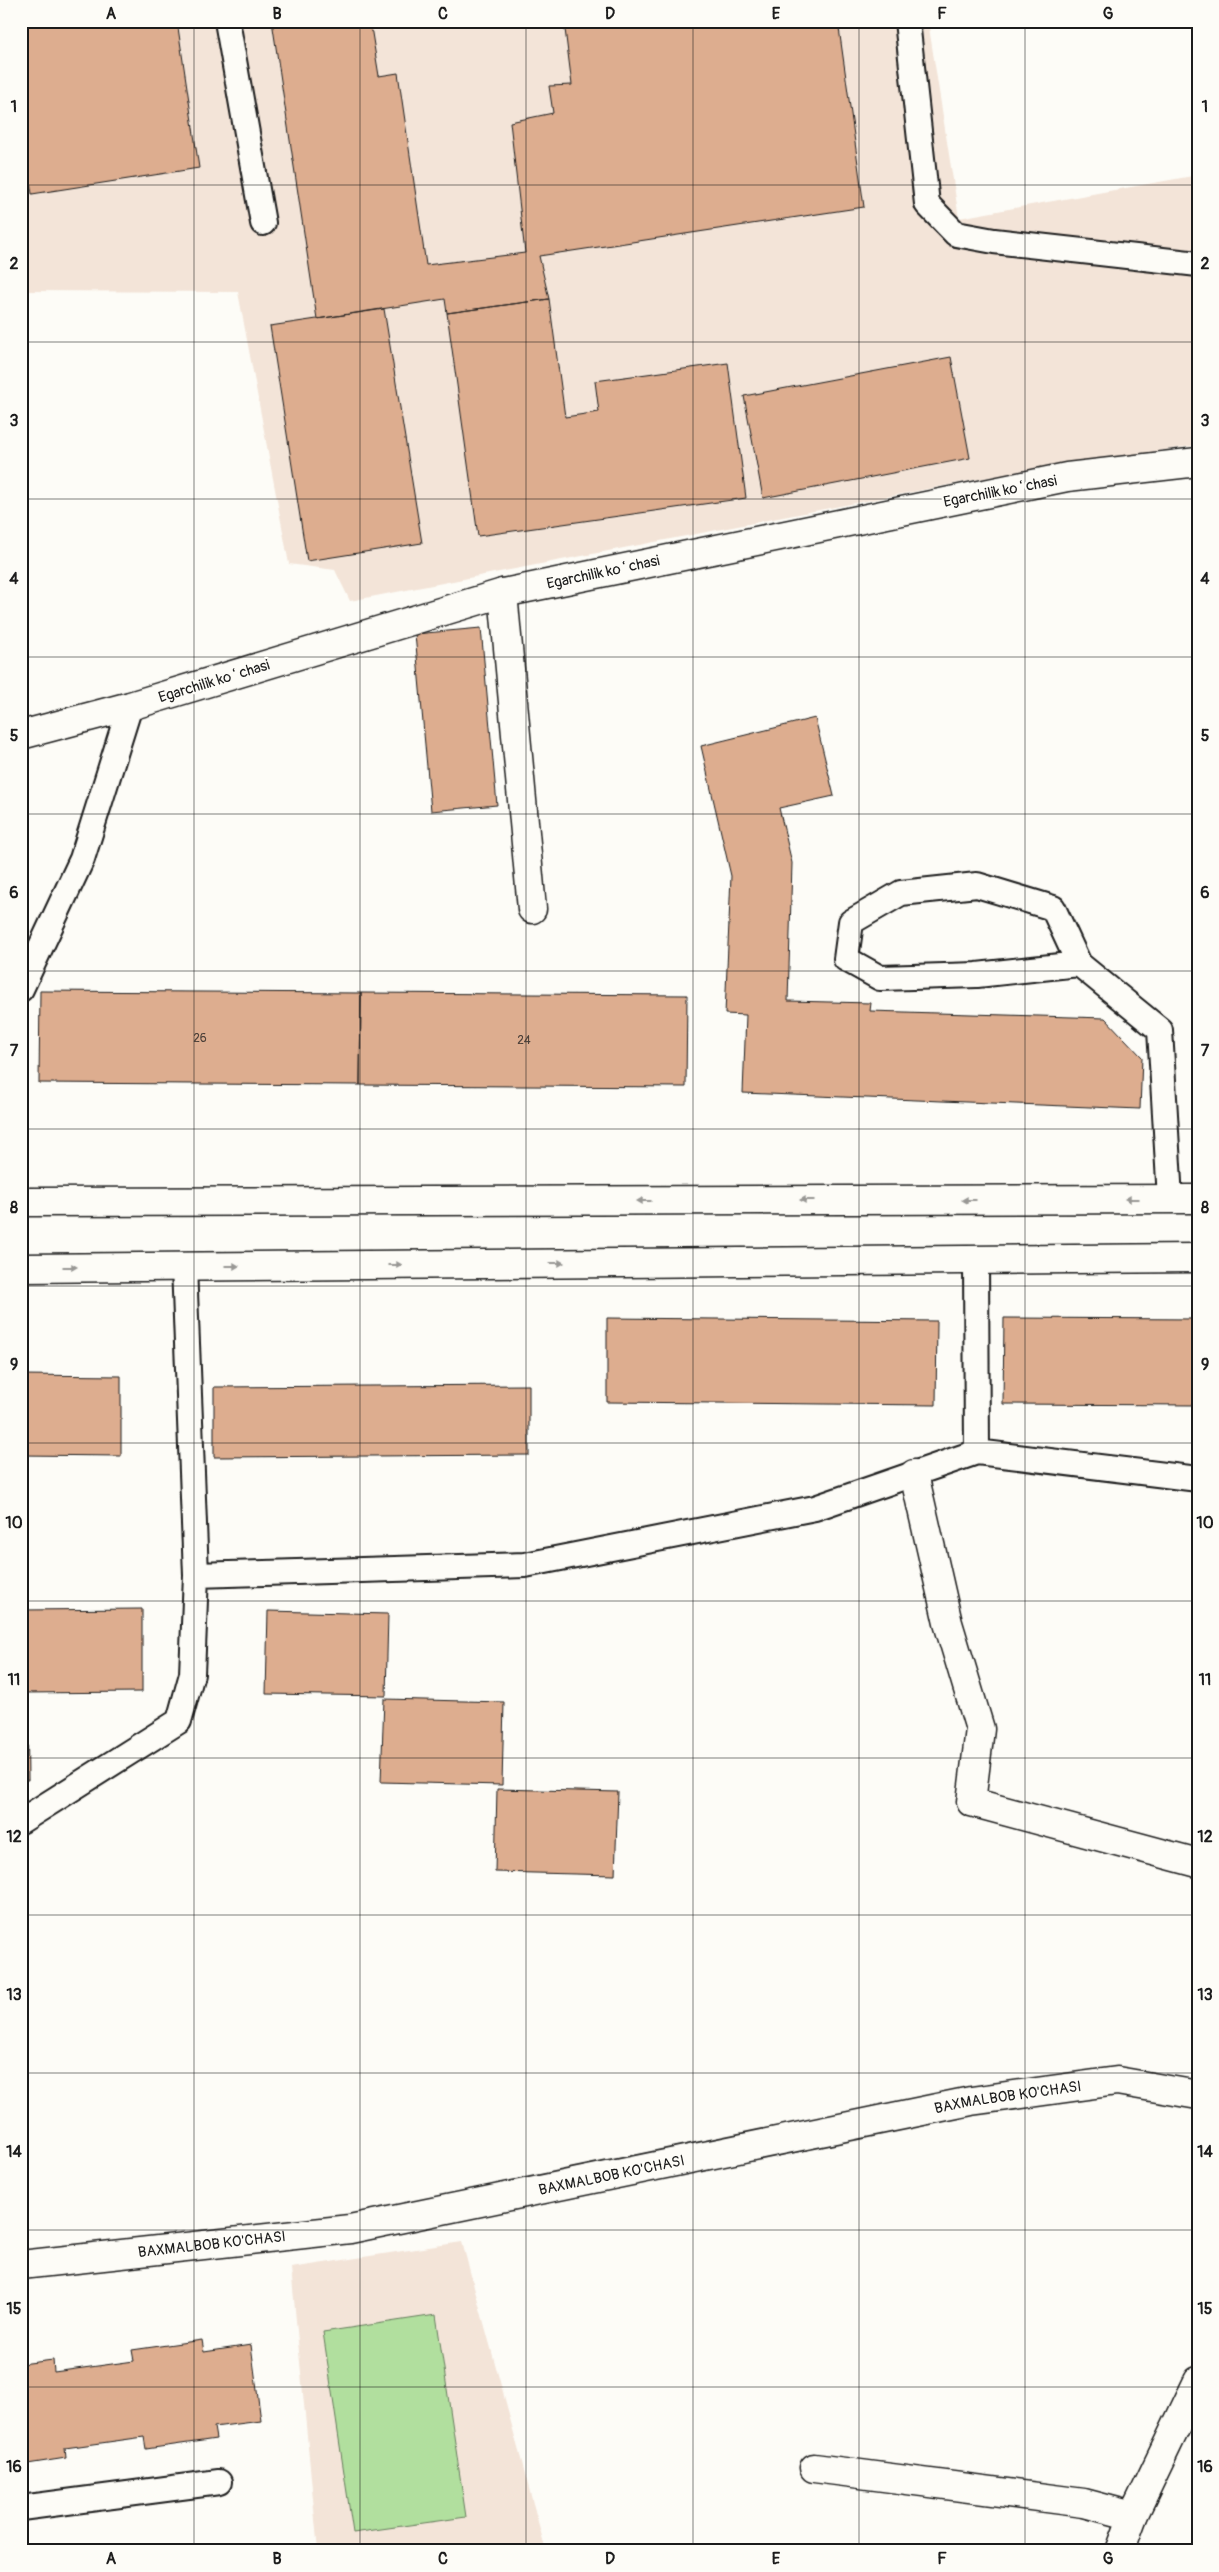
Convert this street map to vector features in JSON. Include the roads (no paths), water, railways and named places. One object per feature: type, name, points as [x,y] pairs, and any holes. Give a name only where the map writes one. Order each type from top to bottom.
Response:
[{"type":"street","name":"Egarchilik koʻchasi","points":[[21,735],[130,706],[503,593],[1067,477],[1198,462]]},
{"type":"street","points":[[503,593],[532,909]]},
{"type":"street","points":[[21,1202],[1198,1199]]},
{"type":"street","points":[[21,1268],[1198,1258]]},
{"type":"street","points":[[914,1474],[948,1623],[980,1729],[971,1802],[1198,1864]]},
{"type":"street","name":"BAXMALBOB KO'CHASI","points":[[21,2265],[350,2229],[971,2101],[1117,2081],[1198,2095]]},
{"type":"street","points":[[1120,2551],[1133,2516],[1198,2382]]},
{"type":"street","points":[[814,2468],[1084,2502],[1133,2516]]},
{"type":"lane","points":[[227,21],[263,223]]},
{"type":"lane","points":[[907,21],[927,204],[956,234],[994,241],[1198,264]]},
{"type":"lane","points":[[21,989],[82,859],[130,706]]},
{"type":"lane","points":[[1079,964],[976,974],[880,978],[846,959],[851,922],[901,893],[977,885],[1053,908],[1079,964],[1160,1030],[1170,1199]]},
{"type":"lane","points":[[976,1260],[976,1452]]},
{"type":"lane","points":[[21,1821],[179,1721],[192,1674],[196,1575],[184,1266]]},
{"type":"lane","points":[[196,1575],[525,1566],[815,1508],[976,1452],[1198,1479]]},
{"type":"lane","points":[[21,2508],[219,2482]]}]
